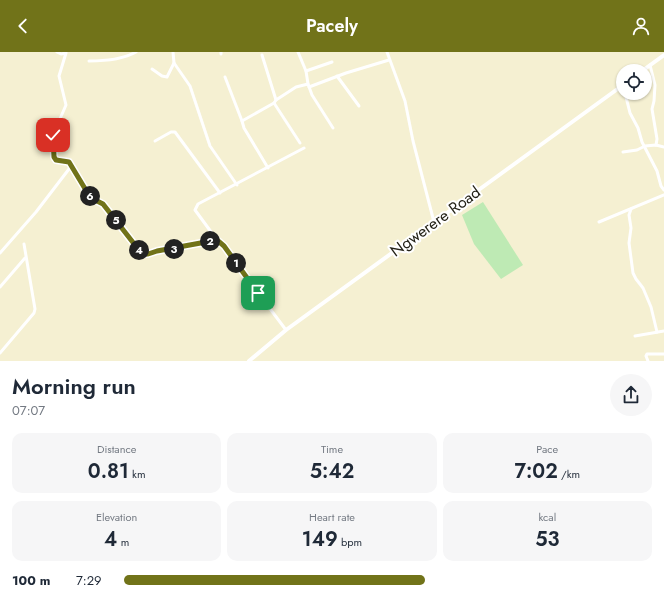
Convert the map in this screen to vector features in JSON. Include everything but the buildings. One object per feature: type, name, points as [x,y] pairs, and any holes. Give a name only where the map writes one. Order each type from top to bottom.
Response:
[{"type":"main road","points":[[651,64],[664,55]]},
{"type":"main road","name":"Ngwerere Road","points":[[249,361],[286,330],[616,90]]},
{"type":"street","points":[[57,52],[61,54],[66,53],[59,76],[66,106],[53,135],[53,154],[56,160],[69,162],[93,199],[103,204],[142,254],[217,240]]},
{"type":"street","points":[[89,61],[114,60],[136,52]]},
{"type":"street","points":[[173,52],[174,63],[190,86],[210,146],[237,185]]},
{"type":"street","points":[[298,52],[306,71],[312,95],[333,128]]},
{"type":"street","points":[[387,52],[405,101],[413,140],[434,222]]},
{"type":"street","points":[[262,55],[275,102],[300,143]]},
{"type":"street","points":[[242,121],[275,102],[296,87],[309,86],[389,60]]},
{"type":"street","points":[[306,71],[332,62]]},
{"type":"street","points":[[152,69],[162,76],[167,77],[174,63]]},
{"type":"street","points":[[652,73],[655,85],[652,109],[657,139],[656,146]]},
{"type":"street","points":[[337,76],[360,106]]},
{"type":"street","points":[[225,77],[244,128],[268,168]]},
{"type":"street","points":[[627,100],[630,113],[638,128],[642,142],[657,171],[661,186],[664,190]]},
{"type":"street","points":[[156,142],[171,132],[175,132],[220,194]]},
{"type":"street","points":[[623,152],[636,150],[645,146],[664,147]]},
{"type":"street","points":[[286,330],[224,246],[217,240],[195,210],[198,204],[220,194],[304,148]]},
{"type":"street","points":[[0,253],[36,212],[69,169],[70,165]]},
{"type":"street","points":[[600,222],[664,195]]},
{"type":"street","points":[[631,210],[629,215],[631,228],[628,242],[632,268],[636,279],[643,288],[651,306],[657,332]]},
{"type":"street","points":[[0,353],[34,313],[24,244]]},
{"type":"street","points":[[0,287],[25,258]]},
{"type":"street","points":[[635,336],[664,330]]},
{"type":"street","points":[[648,361],[646,356],[648,354],[664,354]]},
{"type":"green space","points":[[483,202],[523,265],[501,279],[474,244],[462,215]]},
{"type":"route","points":[[53,135],[53,154],[56,160],[69,162],[87,192],[93,199],[103,204],[142,254],[217,240],[220,241],[258,293]]}]
